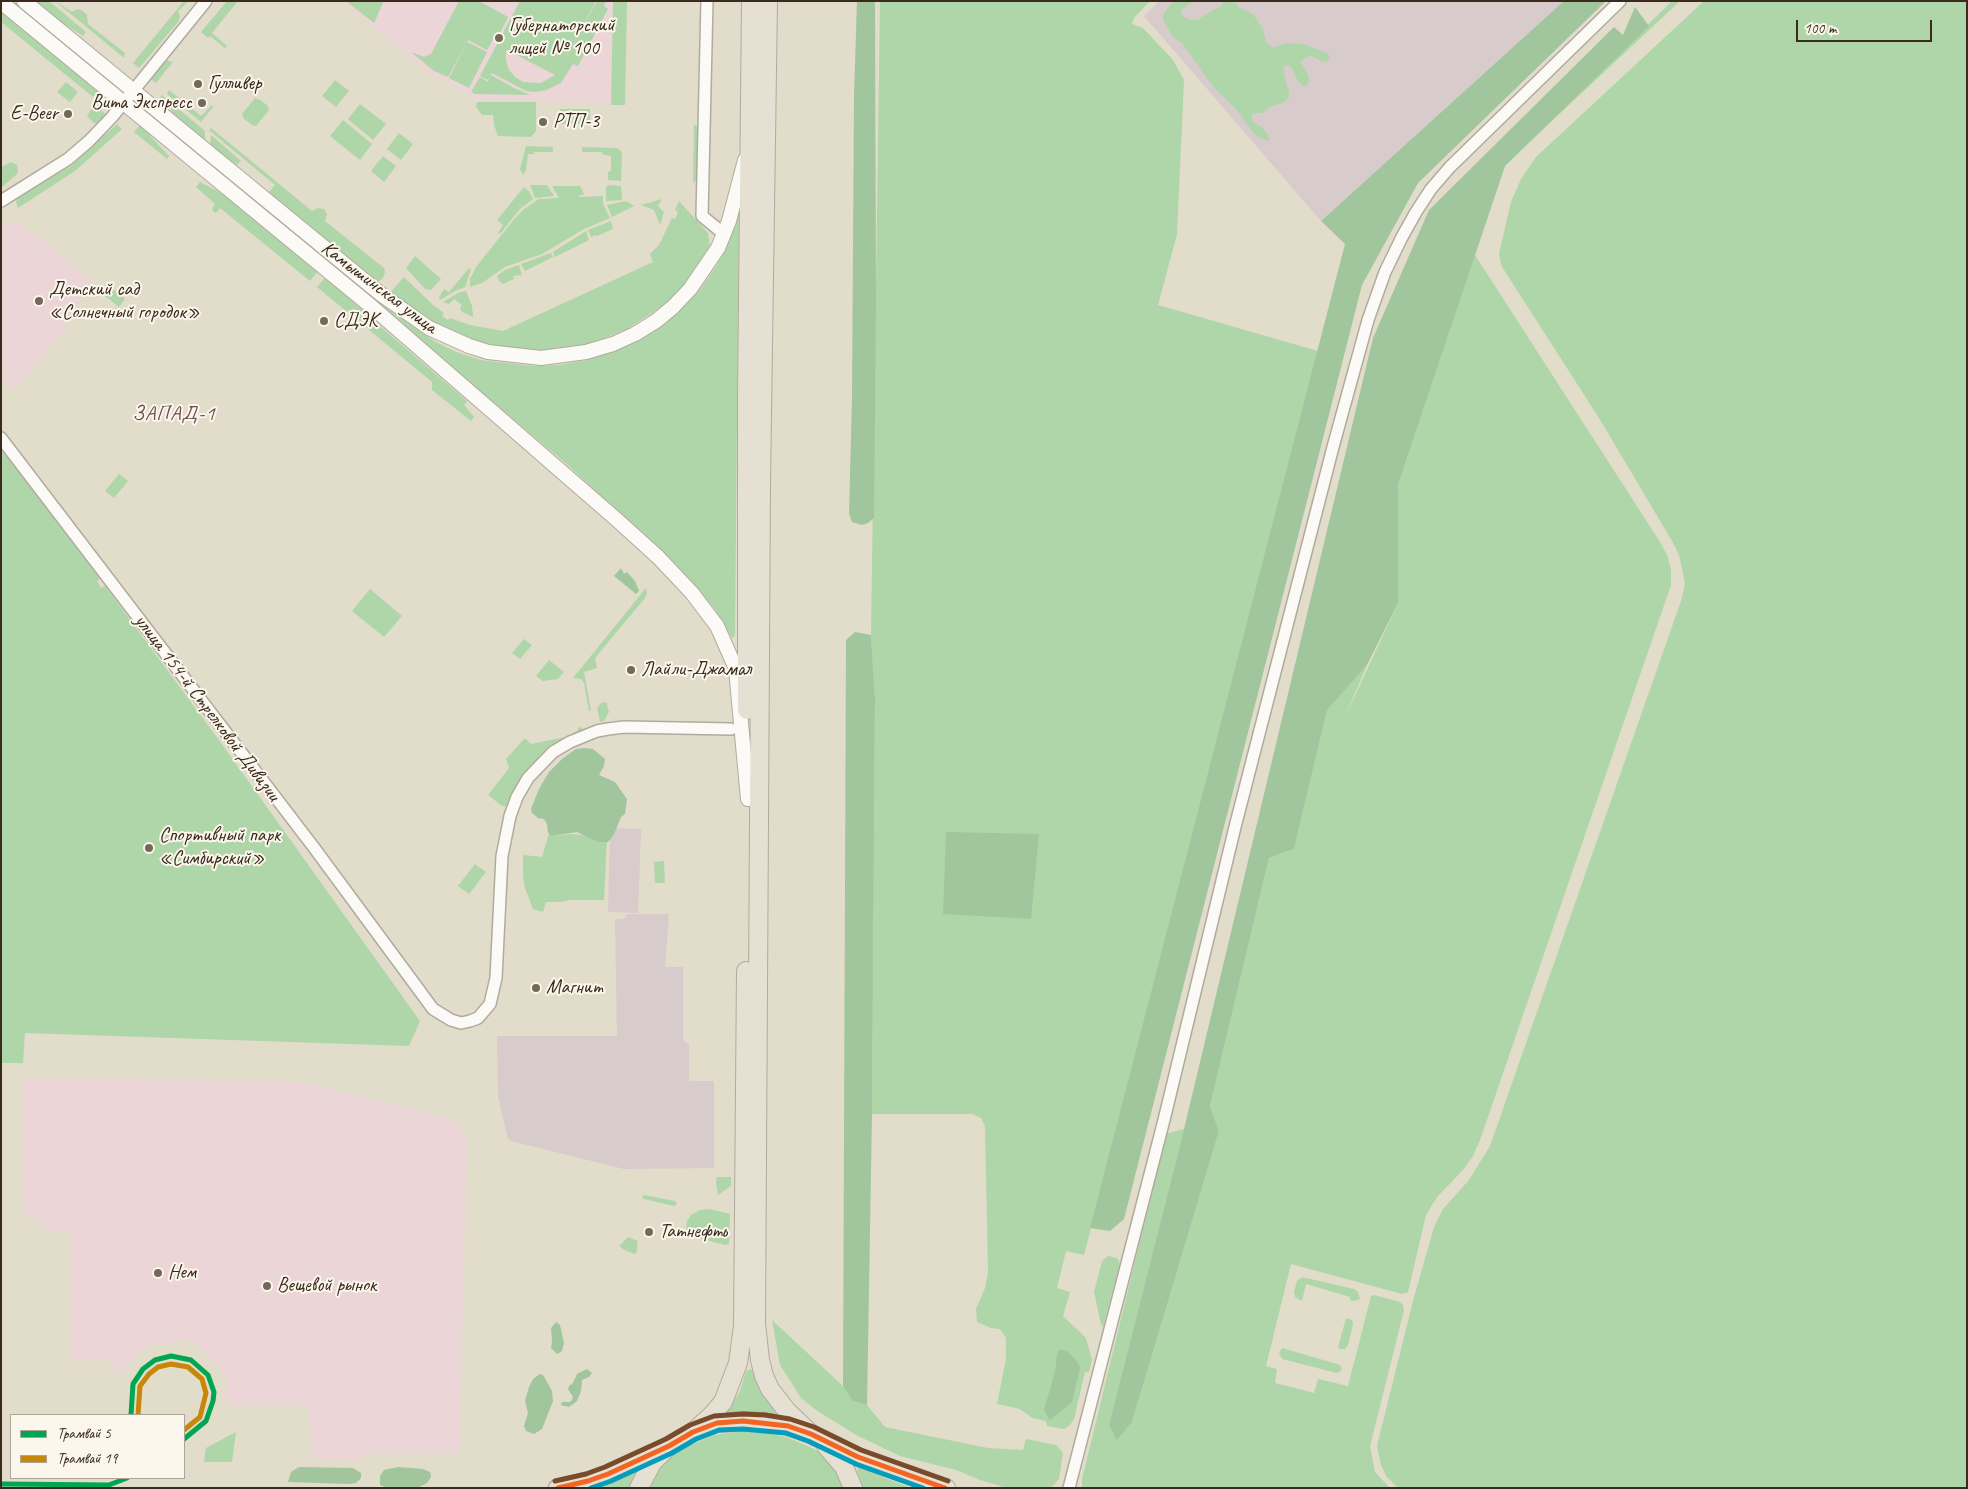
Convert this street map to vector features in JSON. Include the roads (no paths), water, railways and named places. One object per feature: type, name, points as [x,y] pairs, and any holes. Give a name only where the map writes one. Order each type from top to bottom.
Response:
[{"type":"highway","points":[[751,1],[747,396],[748,799],[752,1023],[757,1137],[756,1324],[760,1360],[764,1376],[776,1399],[834,1452],[854,1488]]},
{"type":"highway","points":[[639,1488],[652,1464],[669,1446],[692,1432],[712,1416],[723,1402],[738,1363],[743,1326],[752,1023],[768,1]]},
{"type":"highway","points":[[692,1432],[717,1423],[742,1421],[772,1423],[815,1436],[858,1457],[946,1488]]},
{"type":"main road","points":[[557,1488],[608,1474],[669,1446]]},
{"type":"street","name":"Камышинская улица","points":[[24,1],[382,295],[429,328],[469,346],[488,352],[541,358],[565,356],[613,344],[635,334],[661,316],[684,295],[705,269],[724,234],[750,137]]},
{"type":"street","points":[[1,201],[68,159],[89,141],[124,103],[206,1]]},
{"type":"street","points":[[707,1],[702,216],[724,234]]},
{"type":"street","points":[[1069,1488],[1164,1120],[1233,836],[1308,543],[1368,320],[1386,272],[1402,237],[1431,189],[1450,167],[1620,1]]},
{"type":"street","name":"Камышинская улица","points":[[1,2],[372,307],[658,557],[706,609],[723,638],[736,669],[748,799]]},
{"type":"street","points":[[212,175],[221,163]]},
{"type":"street","points":[[372,307],[382,295]]},
{"type":"street","name":"улица 154-й Стрелковой Дивизии","points":[[1,438],[303,834],[433,1009],[451,1020],[461,1022],[478,1018],[490,1004],[497,963],[502,856],[510,816],[528,778],[553,752],[588,734],[608,729],[624,727],[731,728]]},
{"type":"tram line","name":"5","points":[[131,1414],[133,1384],[143,1369],[155,1360],[171,1356],[191,1360],[208,1375],[214,1392],[206,1421],[185,1438]]},
{"type":"tram line","name":"19","points":[[138,1414],[140,1386],[149,1374],[158,1367],[171,1364],[188,1367],[202,1379],[206,1393],[200,1417],[185,1429]]},
{"type":"tram line","name":"5","points":[[1,1484],[109,1485],[124,1479]]},
{"type":"place","name":"Губернаторский лицей № 100","points":[[499,38]]},
{"type":"place","name":"Гулливер","points":[[198,84]]},
{"type":"place","name":"Вита Экспресс","points":[[202,103]]},
{"type":"place","name":"E-Beer","points":[[68,114]]},
{"type":"place","name":"РТП-3","points":[[543,122]]},
{"type":"place","name":"Детский сад «Солнечный городок»","points":[[39,301]]},
{"type":"place","name":"СДЭК","points":[[324,321]]},
{"type":"place","name":"Лайли-Джамал","points":[[631,670]]},
{"type":"place","name":"Спортивный парк «Симбирский»","points":[[149,848]]},
{"type":"place","name":"Магнит","points":[[536,988]]},
{"type":"place","name":"Татнефть","points":[[649,1232]]},
{"type":"place","name":"Нем","points":[[158,1273]]},
{"type":"place","name":"Вещевой рынок","points":[[267,1286]]},
{"type":"district","name":"ЗАПАД-1","points":[[174,414]]}]
